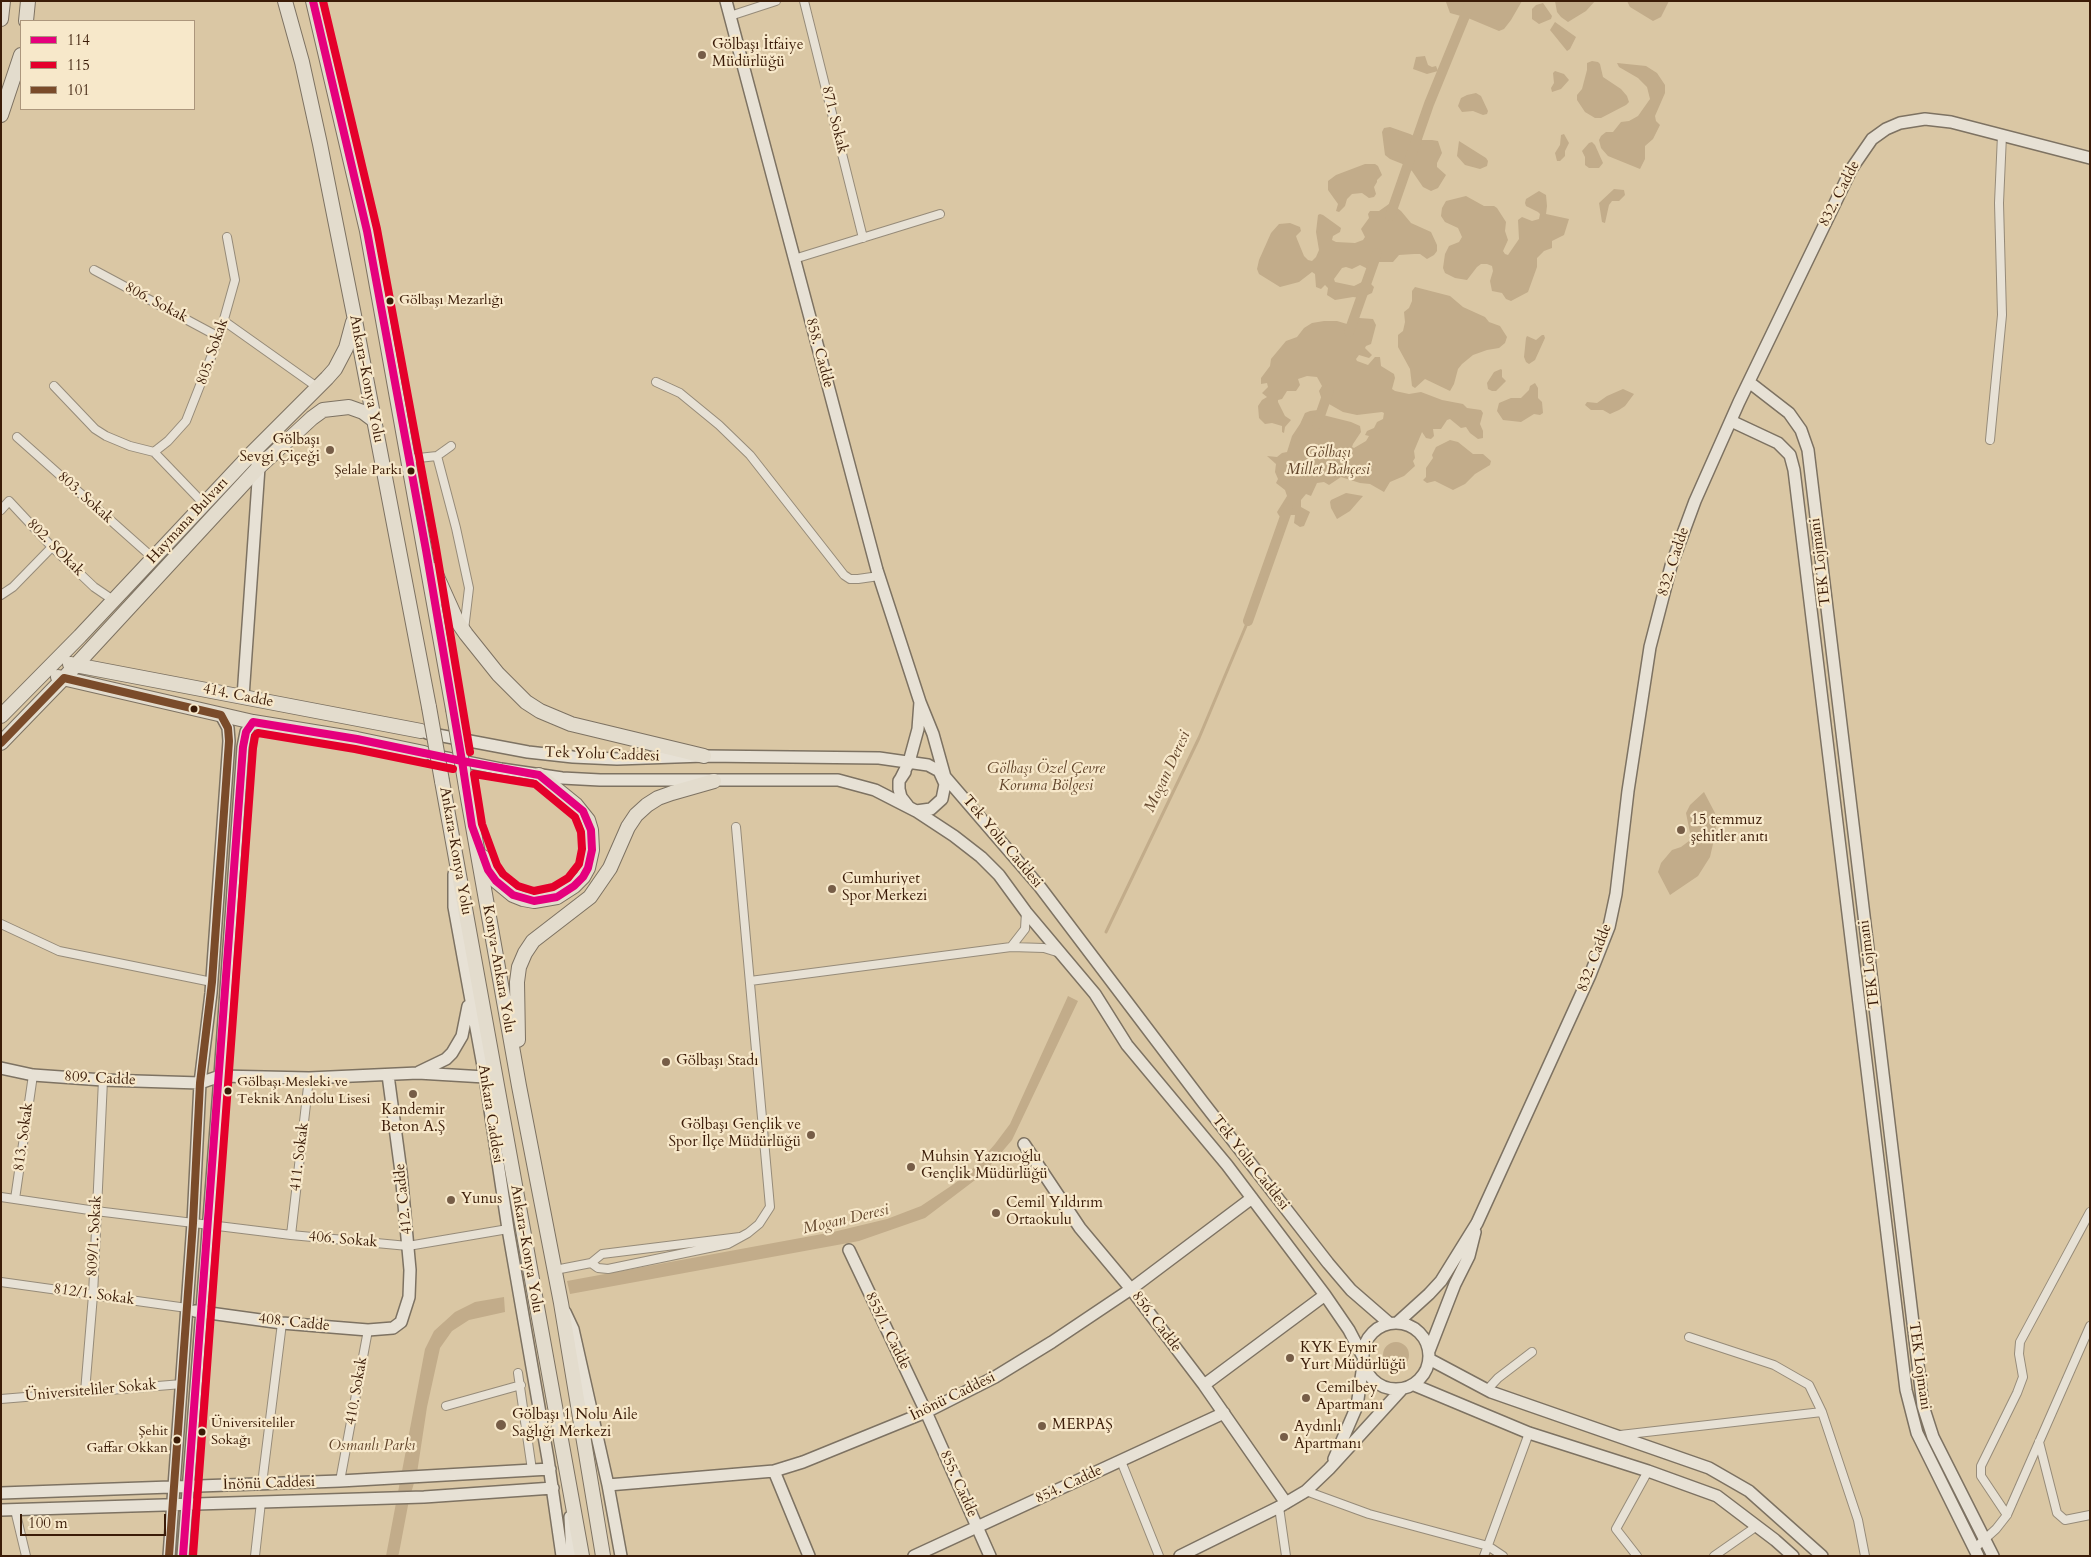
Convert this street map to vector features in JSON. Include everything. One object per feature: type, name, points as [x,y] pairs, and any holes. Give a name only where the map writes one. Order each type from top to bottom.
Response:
[{"type":"highway","points":[[1,19],[3,1]]},
{"type":"highway","points":[[26,20],[28,1]]},
{"type":"highway","name":"Ankara-Konya Yolu","points":[[285,1],[312,108],[375,421],[429,707],[582,1556]]},
{"type":"highway","name":"Konya-Ankara Yolu","points":[[313,1],[368,231],[426,550],[472,826],[561,1303],[603,1556]]},
{"type":"highway","points":[[1,115],[20,57]]},
{"type":"highway","name":"Haymana Bulvarı","points":[[1,716],[205,505],[252,453],[335,369],[350,337],[354,315]]},
{"type":"highway","name":"Haymana Bulvarı","points":[[1,743],[64,678],[259,467],[302,426],[323,410],[339,407],[355,408],[375,421]]},
{"type":"highway","points":[[426,550],[454,614],[464,632],[498,674],[526,702],[557,719],[704,756]]},
{"type":"highway","name":"414. Cadde","points":[[55,661],[421,731]]},
{"type":"highway","name":"414. Cadde","points":[[42,674],[253,722],[357,739],[424,753]]},
{"type":"highway","points":[[472,826],[488,870],[496,882],[513,895],[534,901],[546,900],[557,897],[574,886],[583,877],[588,868],[592,850],[591,830],[583,811],[539,775]]},
{"type":"highway","points":[[519,1086],[517,982],[519,967],[525,953],[539,936],[578,909],[597,889],[610,868],[621,840],[636,815],[658,798],[714,780]]},
{"type":"street","name":"858. Cadde","points":[[726,1],[879,576],[920,702],[933,734],[942,776]]},
{"type":"street","points":[[730,16],[776,1]]},
{"type":"street","name":"871. Sokak","points":[[804,1],[863,238]]},
{"type":"street","name":"832. Cadde","points":[[1393,1323],[1429,1294],[1441,1281],[1477,1224],[1587,983],[1609,927],[1616,894],[1628,791],[1655,623],[1680,540],[1731,421],[1852,168],[1872,139],[1900,123],[1925,119],[1951,122],[2090,158]]},
{"type":"street","points":[[1990,440],[2002,315],[1999,203],[2002,135]]},
{"type":"street","points":[[794,259],[940,214]]},
{"type":"street","name":"805. Sokak","points":[[154,452],[168,442],[186,421],[219,337],[236,280],[227,237]]},
{"type":"street","name":"806. Sokak","points":[[94,270],[219,337]]},
{"type":"street","points":[[224,321],[317,387]]},
{"type":"street","points":[[656,382],[680,393],[719,425],[750,455],[844,575],[858,579],[879,576]]},
{"type":"street","name":"TEK Lojmani","points":[[1750,382],[1789,413],[1801,430],[1808,450],[1923,1406],[1933,1437],[1993,1556]]},
{"type":"street","points":[[54,386],[101,432],[130,446],[154,452],[205,505]]},
{"type":"street","name":"TEK Lojmani","points":[[1731,421],[1778,443],[1790,455],[1794,470],[1906,1390],[1916,1433],[1976,1552]]},
{"type":"street","name":"803. Sokak","points":[[17,437],[153,558]]},
{"type":"street","points":[[409,459],[437,456],[451,446]]},
{"type":"street","points":[[243,697],[259,467],[252,453]]},
{"type":"street","points":[[437,456],[456,528],[469,588],[464,632]]},
{"type":"street","name":"802. SOkak","points":[[1,510],[9,501],[52,547],[94,587],[113,600]]},
{"type":"street","points":[[1,595],[13,587],[52,547]]},
{"type":"street","name":"858. Cadde","points":[[901,778],[909,762],[918,729],[920,702]]},
{"type":"street","points":[[169,1556],[193,1223],[200,1083],[212,982],[229,742],[228,728],[221,715]]},
{"type":"street","points":[[183,1556],[243,747],[246,732],[253,722]]},
{"type":"street","name":"Tek Yolu Caddesi","points":[[421,731],[528,752],[573,757],[617,759],[704,756],[879,758],[922,764],[942,776],[1040,887],[1202,1101],[1328,1263],[1351,1290],[1393,1323]]},
{"type":"street","name":"Tek Yolu Caddesi","points":[[424,753],[539,775],[600,780],[838,780],[874,790],[912,809],[954,836],[981,857],[999,875],[1026,912],[1094,994],[1127,1044],[1227,1165],[1325,1295],[1349,1330],[1363,1360]]},
{"type":"street","points":[[922,764],[908,768],[901,778],[899,793],[912,809],[927,810],[938,805],[944,795],[942,776]]},
{"type":"street","points":[[591,1263],[598,1268],[608,1269],[728,1244],[759,1224],[770,1207],[736,827]]},
{"type":"street","name":"Ankara Caddesi","points":[[455,850],[454,907],[485,1078],[508,1230],[550,1469],[562,1556]]},
{"type":"street","points":[[1011,947],[1025,929],[1026,912]]},
{"type":"street","points":[[1,924],[59,951],[212,982]]},
{"type":"street","points":[[750,981],[1011,947],[1044,948],[1060,953]]},
{"type":"street","points":[[418,1073],[446,1059],[458,1044],[466,1023],[469,993]]},
{"type":"street","name":"809. Cadde","points":[[1,1068],[33,1075],[103,1080],[200,1083]]},
{"type":"street","points":[[200,1083],[220,1076],[309,1078],[418,1073],[485,1078]]},
{"type":"street","name":"813. Sokak","points":[[15,1200],[33,1075]]},
{"type":"street","name":"412. Cadde","points":[[388,1075],[401,1172],[408,1246],[409,1297],[400,1322]]},
{"type":"street","name":"411. Sokak","points":[[291,1235],[309,1078]]},
{"type":"street","name":"809/1. Sokak","points":[[85,1392],[93,1295],[103,1080]]},
{"type":"street","name":"856. Cadde","points":[[1024,1144],[1080,1228],[1131,1289],[1204,1385],[1283,1505]]},
{"type":"street","name":"406. Sokak","points":[[1,1197],[96,1212],[291,1235],[408,1246],[508,1230]]},
{"type":"street","name":"İnönü Caddesi","points":[[608,1485],[774,1471],[803,1462],[926,1412],[1020,1362],[1131,1289],[1252,1198]]},
{"type":"street","points":[[2006,1514],[1981,1476],[1981,1466],[2023,1377],[2019,1354],[2020,1342],[2090,1212]]},
{"type":"street","name":"832. Cadde","points":[[1429,1355],[1455,1284],[1468,1256],[1477,1224]]},
{"type":"street","points":[[555,1270],[591,1263],[602,1254],[740,1237]]},
{"type":"street","name":"855/1. Cadde","points":[[849,1250],[926,1412]]},
{"type":"street","name":"812/1. Sokak","points":[[1,1282],[187,1308]]},
{"type":"street","points":[[1204,1385],[1325,1295]]},
{"type":"street","points":[[561,1303],[574,1329],[608,1485],[621,1556]]},
{"type":"street","name":"408. Cadde","points":[[187,1308],[201,1313],[282,1323],[368,1330],[393,1328],[400,1322]]},
{"type":"street","points":[[262,1484],[282,1323]]},
{"type":"street","points":[[1329,1469],[1355,1412],[1359,1397],[1364,1346],[1374,1331],[1393,1323],[1414,1328],[1426,1342],[1429,1355],[1424,1374],[1414,1385],[1392,1390],[1374,1382],[1367,1374],[1363,1360]]},
{"type":"street","points":[[1976,1552],[2006,1514],[2089,1328]]},
{"type":"street","name":"410. Sokak","points":[[340,1481],[368,1330]]},
{"type":"street","points":[[1689,1337],[1774,1365],[1809,1385],[1822,1412],[1858,1520],[1865,1556]]},
{"type":"street","points":[[1487,1390],[1498,1378],[1532,1352]]},
{"type":"street","points":[[1429,1355],[1487,1390],[1708,1468],[1749,1491],[1822,1556]]},
{"type":"street","points":[[518,1372],[532,1470]]},
{"type":"street","name":"Üniversiteliler Sokak","points":[[1,1399],[182,1384]]},
{"type":"street","points":[[446,1406],[521,1385]]},
{"type":"street","points":[[1414,1385],[1529,1433],[1648,1471],[1717,1496],[1793,1556]]},
{"type":"street","points":[[1180,1556],[1283,1505],[1306,1491],[1329,1469],[1402,1389]]},
{"type":"street","name":"855. Cadde","points":[[926,1412],[990,1556]]},
{"type":"street","points":[[1616,1435],[1822,1412]]},
{"type":"street","name":"854. Cadde","points":[[914,1556],[1224,1413]]},
{"type":"street","points":[[1484,1556],[1529,1433]]},
{"type":"street","points":[[2038,1442],[2057,1513],[2066,1520],[2090,1515]]},
{"type":"street","points":[[1121,1461],[1159,1556]]},
{"type":"street","name":"İnönü Caddesi","points":[[1,1493],[340,1481],[550,1469]]},
{"type":"street","points":[[774,1471],[809,1556]]},
{"type":"street","points":[[1637,1556],[1616,1529],[1648,1471]]},
{"type":"street","points":[[424,1496],[425,1476]]},
{"type":"street","points":[[381,1498],[382,1478]]},
{"type":"street","points":[[569,1485],[572,1556]]},
{"type":"street","points":[[1,1510],[381,1498],[553,1488]]},
{"type":"street","points":[[1306,1491],[1369,1514],[1488,1546],[1503,1556]]},
{"type":"street","points":[[255,1556],[261,1502]]},
{"type":"street","points":[[1283,1505],[1286,1556]]},
{"type":"street","points":[[15,1510],[26,1556]]},
{"type":"street","points":[[1714,1556],[1725,1552],[1757,1526]]},
{"type":"green space","name":"Gölbaşı Özel Çevre Koruma Bölgesi","points":[[1,1],[2090,1],[2090,1556],[1,1556]]},
{"type":"shaded area","points":[[1522,1],[1511,20],[1504,29],[1499,31],[1468,18],[1450,13],[1446,2]]},
{"type":"shaded area","points":[[1555,1],[1595,1],[1586,11],[1568,22],[1557,12]]},
{"type":"shaded area","points":[[1627,1],[1669,1],[1661,17],[1653,21],[1630,7]]},
{"type":"shaded area","points":[[1543,3],[1552,16],[1551,19],[1539,24],[1532,19],[1532,9],[1536,5]]},
{"type":"shaded area","points":[[1555,22],[1576,37],[1567,51],[1550,30]]},
{"type":"shaded area","points":[[1425,56],[1428,65],[1436,66],[1438,71],[1427,74],[1413,69],[1416,57]]},
{"type":"shaded area","points":[[1592,61],[1600,64],[1603,77],[1621,89],[1629,102],[1601,118],[1595,118],[1585,112],[1577,100],[1577,95],[1582,89],[1587,63]]},
{"type":"shaded area","points":[[1617,63],[1646,66],[1657,73],[1665,85],[1665,93],[1655,116],[1656,121],[1660,125],[1653,139],[1645,146],[1645,159],[1640,169],[1608,156],[1601,148],[1599,140],[1606,132],[1613,132],[1621,122],[1629,121],[1638,116],[1650,99],[1647,87],[1638,78],[1619,67]]},
{"type":"shaded area","points":[[1555,71],[1564,74],[1569,80],[1561,89],[1552,92],[1551,88],[1554,83],[1553,73]]},
{"type":"shaded area","points":[[1476,93],[1481,96],[1488,111],[1487,114],[1483,115],[1473,111],[1462,112],[1458,106],[1461,98]]},
{"type":"shaded area","points":[[1390,127],[1422,140],[1438,141],[1442,153],[1437,167],[1446,175],[1438,188],[1431,191],[1423,187],[1412,171],[1405,165],[1385,155],[1382,132],[1384,128]]},
{"type":"shaded area","points":[[1564,134],[1569,143],[1565,156],[1560,161],[1557,161],[1555,153],[1560,145],[1561,135]]},
{"type":"shaded area","points":[[1459,141],[1486,158],[1488,161],[1487,166],[1480,169],[1465,165],[1457,156]]},
{"type":"shaded area","points":[[1592,142],[1595,145],[1603,163],[1599,168],[1589,168],[1585,165],[1585,157],[1582,151]]},
{"type":"shaded area","points":[[1365,164],[1375,164],[1382,175],[1374,187],[1376,194],[1374,197],[1369,198],[1362,193],[1352,194],[1347,199],[1345,206],[1339,212],[1336,211],[1338,204],[1328,190],[1328,181],[1336,175]]},
{"type":"shaded area","points":[[1614,189],[1624,190],[1625,195],[1619,201],[1612,201],[1609,205],[1605,223],[1602,222],[1599,203]]},
{"type":"shaded area","points":[[1539,191],[1546,195],[1546,214],[1569,219],[1564,235],[1552,241],[1552,248],[1544,251],[1537,258],[1537,267],[1528,292],[1511,301],[1506,299],[1502,293],[1492,291],[1490,281],[1493,271],[1492,266],[1487,264],[1481,264],[1477,267],[1467,280],[1455,278],[1445,273],[1443,268],[1445,254],[1449,246],[1459,242],[1462,237],[1458,228],[1445,222],[1441,216],[1442,208],[1446,201],[1466,196],[1484,206],[1494,206],[1497,208],[1506,222],[1505,231],[1508,240],[1503,251],[1508,255],[1519,239],[1518,220],[1522,217],[1532,221],[1539,219],[1540,214],[1526,206],[1525,203],[1526,199]]},
{"type":"shaded area","points":[[1392,204],[1401,211],[1411,223],[1431,232],[1437,245],[1437,251],[1427,259],[1420,254],[1399,255],[1393,262],[1378,262],[1368,269],[1360,265],[1352,269],[1342,268],[1334,279],[1335,282],[1354,286],[1364,281],[1369,282],[1374,287],[1372,293],[1361,298],[1353,297],[1335,300],[1327,295],[1328,288],[1325,285],[1321,289],[1316,287],[1315,274],[1312,272],[1299,282],[1280,287],[1259,274],[1257,269],[1259,260],[1271,233],[1279,224],[1290,223],[1300,227],[1301,231],[1296,236],[1297,239],[1304,256],[1312,261],[1319,250],[1316,232],[1318,215],[1323,215],[1341,228],[1340,232],[1333,236],[1332,240],[1355,243],[1363,240],[1365,237],[1361,229],[1369,218],[1368,214],[1370,211],[1379,211]]},
{"type":"shaded area","points":[[1415,287],[1450,296],[1463,307],[1500,326],[1507,337],[1505,343],[1499,348],[1473,355],[1462,364],[1458,369],[1450,391],[1425,379],[1415,388],[1412,386],[1410,369],[1398,347],[1398,335],[1403,331],[1405,322],[1404,312],[1409,308],[1412,301],[1412,291]]},
{"type":"shaded area","points":[[1359,318],[1373,319],[1376,325],[1371,344],[1365,348],[1372,355],[1369,358],[1359,355],[1356,359],[1357,361],[1368,365],[1375,357],[1380,357],[1381,366],[1394,374],[1395,378],[1392,389],[1395,391],[1409,394],[1421,392],[1442,400],[1463,404],[1467,408],[1481,410],[1483,413],[1480,424],[1483,438],[1478,439],[1466,427],[1461,428],[1450,419],[1447,420],[1441,429],[1433,429],[1434,436],[1431,439],[1426,438],[1422,432],[1414,451],[1415,458],[1413,461],[1415,466],[1404,476],[1390,482],[1384,492],[1370,484],[1341,477],[1329,485],[1324,482],[1317,483],[1311,496],[1306,494],[1301,500],[1301,507],[1310,512],[1304,526],[1300,527],[1294,523],[1295,515],[1290,515],[1284,522],[1277,512],[1287,496],[1285,490],[1276,483],[1278,479],[1275,472],[1276,464],[1267,456],[1277,457],[1287,452],[1292,436],[1305,413],[1318,410],[1323,415],[1360,426],[1361,432],[1353,444],[1352,447],[1354,448],[1366,441],[1369,436],[1365,435],[1367,431],[1374,428],[1377,422],[1383,419],[1384,413],[1357,415],[1343,412],[1322,400],[1319,391],[1322,386],[1317,377],[1307,376],[1298,379],[1300,385],[1296,391],[1287,391],[1282,399],[1278,400],[1285,416],[1291,420],[1285,427],[1284,433],[1282,432],[1282,426],[1272,423],[1265,424],[1259,418],[1258,406],[1267,397],[1262,393],[1268,387],[1267,383],[1261,384],[1261,378],[1270,366],[1271,359],[1286,341],[1297,337],[1304,328],[1312,323],[1337,321],[1347,324]]},
{"type":"shaded area","points":[[1542,335],[1545,338],[1535,360],[1529,364],[1524,357],[1526,338],[1527,336],[1536,340]]},
{"type":"shaded area","points":[[1501,369],[1502,377],[1506,381],[1496,391],[1488,389],[1487,383],[1494,372]]},
{"type":"shaded area","points":[[1535,383],[1538,388],[1538,398],[1542,402],[1543,413],[1540,415],[1534,414],[1521,422],[1503,420],[1497,411],[1499,403],[1511,398],[1521,398],[1529,390],[1530,386]]},
{"type":"shaded area","points":[[1623,389],[1634,394],[1625,406],[1610,414],[1603,410],[1591,410],[1585,405],[1587,402],[1597,403]]},
{"type":"shaded area","points":[[1450,440],[1458,442],[1473,454],[1483,454],[1491,461],[1490,465],[1475,474],[1465,484],[1453,490],[1435,481],[1427,483],[1423,480],[1426,477],[1426,468],[1433,458],[1432,455],[1436,447]]},
{"type":"shaded area","points":[[1346,493],[1363,496],[1350,511],[1337,519],[1330,502]]},
{"type":"shaded area","points":[[1704,792],[1715,813],[1716,831],[1710,857],[1698,876],[1670,895],[1658,872],[1661,863],[1672,850],[1681,847],[1689,841],[1690,833],[1686,813],[1690,805]]},
{"type":"shaded area","points":[[1068,996],[1078,1001],[1012,1140],[983,1174],[925,1218],[859,1241],[570,1294],[567,1281],[833,1232],[887,1219],[921,1206],[954,1184],[977,1165],[1010,1124]]},
{"type":"shaded area","points":[[504,1297],[505,1312],[469,1320],[452,1331],[440,1348],[427,1407],[417,1473],[409,1500],[399,1553],[398,1556],[386,1556],[425,1349],[434,1331],[455,1312],[475,1302]]},
{"type":"shaded area","points":[[1396,1342],[1405,1346],[1409,1355],[1405,1364],[1396,1368],[1387,1364],[1383,1355],[1387,1346]]},
{"type":"waterway","points":[[1390,216],[1429,104],[1471,1]]},
{"type":"waterway","points":[[1349,332],[1377,253]]},
{"type":"waterway","points":[[1317,424],[1329,390]]},
{"type":"waterway","points":[[1248,621],[1288,508]]},
{"type":"waterway","name":"Mogan Deresi","points":[[1106,932],[1199,738],[1248,621]]},
{"type":"transit line","name":"114","points":[[313,1],[367,231],[426,550],[462,761]]},
{"type":"transit line","name":"115","points":[[323,1],[377,229],[436,548],[470,752]]},
{"type":"transit line","name":"101","points":[[1,743],[64,678],[221,715],[228,728],[229,741],[212,982],[200,1083],[193,1223],[169,1556]]},
{"type":"transit line","name":"114","points":[[183,1556],[243,747],[246,732],[253,722],[357,739],[462,761]]},
{"type":"transit line","name":"115","points":[[193,1556],[255,736],[258,733],[355,749],[453,769]]},
{"type":"transit line","name":"114","points":[[462,761],[539,775],[583,811],[591,830],[592,850],[588,868],[583,877],[574,886],[557,897],[534,901],[513,895],[496,881],[488,870],[472,826],[462,761]]},
{"type":"transit line","name":"115","points":[[474,774],[535,784],[575,817],[581,832],[582,849],[579,864],[568,878],[553,887],[534,891],[518,886],[503,874],[497,865],[482,824],[474,774]]},
{"type":"place","name":"Gölbaşı İtfaiye Müdürlüğü","points":[[702,55]]},
{"type":"place","name":"Gölbaşı Mezarlığı","points":[[390,301]]},
{"type":"place","name":"Gölbaşı Sevgi Çiçeği","points":[[330,450]]},
{"type":"place","name":"Şelale Parkı","points":[[411,471]]},
{"type":"place","name":"15 temmuz şehitler anıtı","points":[[1681,830]]},
{"type":"place","name":"Cumhuriyet Spor Merkezi","points":[[832,889]]},
{"type":"place","name":"Gölbaşı Stadı","points":[[666,1062]]},
{"type":"place","name":"Gölbaşı Mesleki ve Teknik Anadolu Lisesi","points":[[228,1091]]},
{"type":"place","name":"Kandemir Beton A.Ş","points":[[413,1094]]},
{"type":"place","name":"Gölbaşı Gençlik ve Spor İlçe Müdürlüğü","points":[[811,1135]]},
{"type":"place","name":"Muhsin Yazıcıoğlu Gençlik Müdürlüğü","points":[[911,1167]]},
{"type":"place","name":"Yunus","points":[[451,1200]]},
{"type":"place","name":"Cemil Yıldırım Ortaokulu","points":[[996,1213]]},
{"type":"place","name":"KYK Eymir Yurt Müdürlüğü","points":[[1290,1358]]},
{"type":"place","name":"Cemilbey Apartmanı","points":[[1306,1398]]},
{"type":"place","name":"Gölbaşı 1 Nolu Aile Sağlığı Merkezi","points":[[501,1425]]},
{"type":"place","name":"MERPAŞ","points":[[1042,1426]]},
{"type":"place","name":"Üniversiteliler Sokağı","points":[[202,1432]]},
{"type":"place","name":"Aydınlı Apartmanı","points":[[1284,1437]]},
{"type":"place","name":"Şehit Gaffar Okkan","points":[[177,1440]]},
{"type":"park label","name":"Gölbaşı Millet Bahçesi","points":[[1328,462]]},
{"type":"park label","name":"Osmanlı Parkı","points":[[372,1447]]}]
